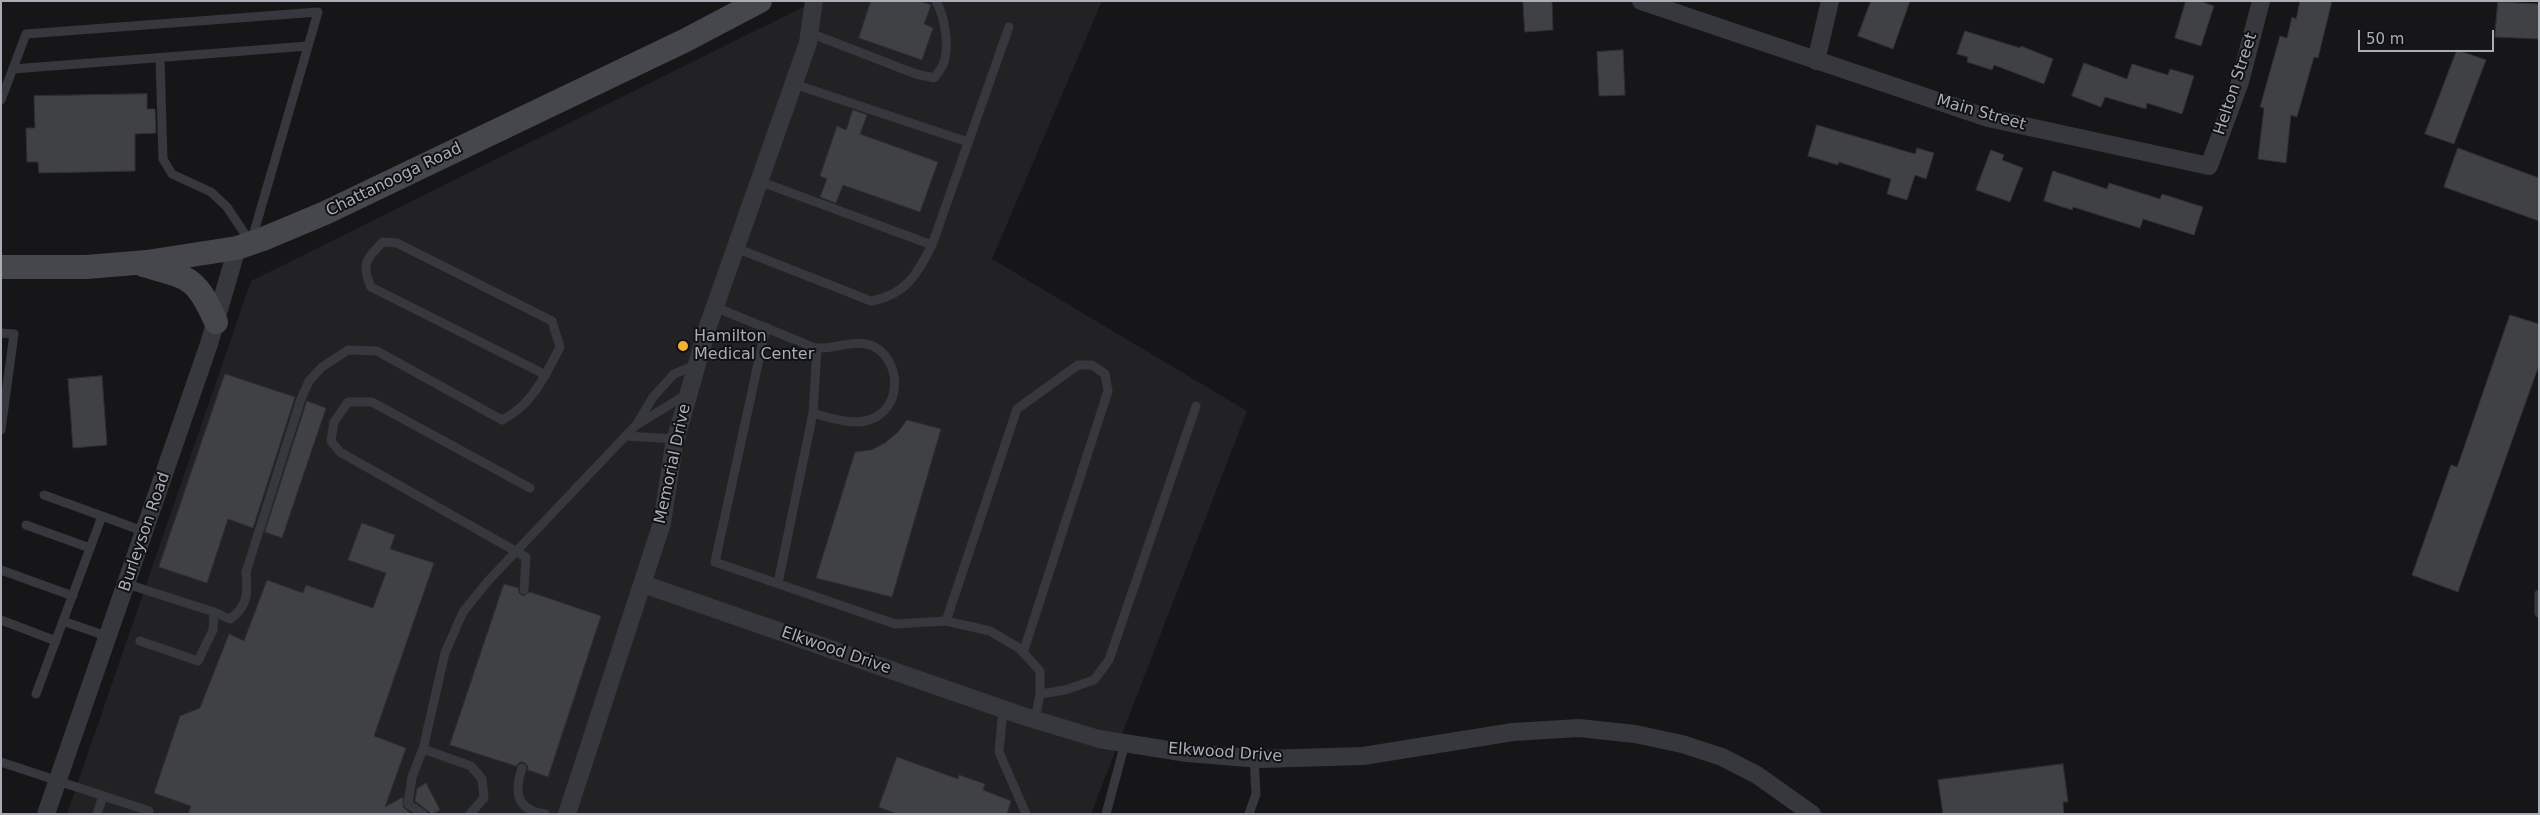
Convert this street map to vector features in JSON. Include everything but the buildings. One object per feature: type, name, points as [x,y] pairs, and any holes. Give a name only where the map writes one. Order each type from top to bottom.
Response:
[{"type":"main road","name":"Chattanooga Road","points":[[1,267],[86,267],[134,263],[244,245],[326,214],[686,40],[760,1]]},
{"type":"main road","points":[[134,263],[185,277],[204,294],[216,322]]},
{"type":"street","name":"Memorial Drive","points":[[567,814],[662,523],[676,439],[688,393],[715,307],[794,84],[810,33],[814,1]]},
{"type":"street","name":"Main Street","points":[[1641,1],[1816,62],[1988,118],[2209,166]]},
{"type":"street","points":[[1816,62],[1830,1]]},
{"type":"street","name":"Helton Street","points":[[2209,166],[2240,82],[2261,1]]},
{"type":"street","name":"Burleyson Road","points":[[46,814],[244,245]]},
{"type":"street","name":"Elkwood Drive","points":[[643,584],[1035,720],[1099,739],[1187,753],[1254,758],[1362,756],[1513,732],[1589,729],[1636,734],[1682,744],[1722,757],[1757,775],[1812,814]]},
{"type":"lane","points":[[810,33],[916,74],[934,78],[943,64],[945,46],[942,14],[936,1]]},
{"type":"lane","points":[[1,100],[26,34],[318,12],[244,245]]},
{"type":"lane","points":[[736,248],[871,301],[889,298],[908,284],[932,245],[1009,27]]},
{"type":"lane","points":[[13,69],[308,46]]},
{"type":"lane","points":[[160,58],[163,159],[172,174],[211,192],[227,207],[244,245]]},
{"type":"lane","points":[[794,84],[968,142]]},
{"type":"lane","points":[[759,182],[932,245]]},
{"type":"lane","points":[[127,584],[214,612],[230,620],[241,611],[248,595],[246,572],[301,400],[309,382],[322,367],[348,350],[377,351],[502,420],[518,412],[541,385],[546,375],[560,347],[552,321],[397,243],[383,242],[369,255],[364,273],[371,287],[546,375]]},
{"type":"lane","points":[[715,307],[818,348],[863,344],[878,348],[892,364],[896,384],[888,406],[876,417],[858,422],[813,412]]},
{"type":"lane","points":[[766,328],[715,562],[895,624],[946,621],[990,631],[1023,653],[1040,672],[1040,694],[1035,720]]},
{"type":"lane","points":[[1,333],[14,334],[1,430]]},
{"type":"lane","points":[[778,584],[813,412],[818,348]]},
{"type":"lane","points":[[423,814],[408,804],[412,777],[423,749],[445,653],[463,612],[515,553],[635,426],[652,397],[674,374],[697,364]]},
{"type":"lane","points":[[946,621],[1017,410],[1078,365],[1092,365],[1105,374],[1108,391],[1023,653]]},
{"type":"lane","points":[[635,426],[688,393]]},
{"type":"lane","points":[[524,590],[526,557],[515,553],[340,452],[331,441],[334,422],[348,402],[372,402],[530,488]]},
{"type":"lane","points":[[1040,694],[1065,690],[1094,680],[1108,660],[1196,406]]},
{"type":"lane","points":[[626,436],[676,439]]},
{"type":"lane","points":[[44,495],[145,532]]},
{"type":"lane","points":[[36,694],[102,516]]},
{"type":"lane","points":[[26,525],[90,548]]},
{"type":"lane","points":[[1,570],[72,596]]},
{"type":"lane","points":[[2539,594],[2539,613]]},
{"type":"lane","points":[[140,641],[198,660],[213,630],[214,612]]},
{"type":"lane","points":[[1,620],[56,641]]},
{"type":"lane","points":[[63,621],[109,637]]},
{"type":"lane","points":[[1003,709],[999,752],[1026,814]]},
{"type":"lane","points":[[1106,814],[1125,743]]},
{"type":"lane","points":[[423,749],[471,766],[482,779],[484,798],[470,814]]},
{"type":"lane","points":[[1249,814],[1256,794],[1254,758]]},
{"type":"lane","points":[[1,762],[149,811],[148,814]]},
{"type":"lane","points":[[522,768],[516,787],[520,802],[533,812],[545,814]]},
{"type":"lane","points":[[96,814],[103,796]]},
{"type":"shaded area","name":"Hamilton Medical Center","points":[[815,1],[1102,1],[992,259],[1247,411],[1091,814],[67,814],[251,281]]},
{"type":"place","name":"Hamilton Medical Center","points":[[683,346]]}]
